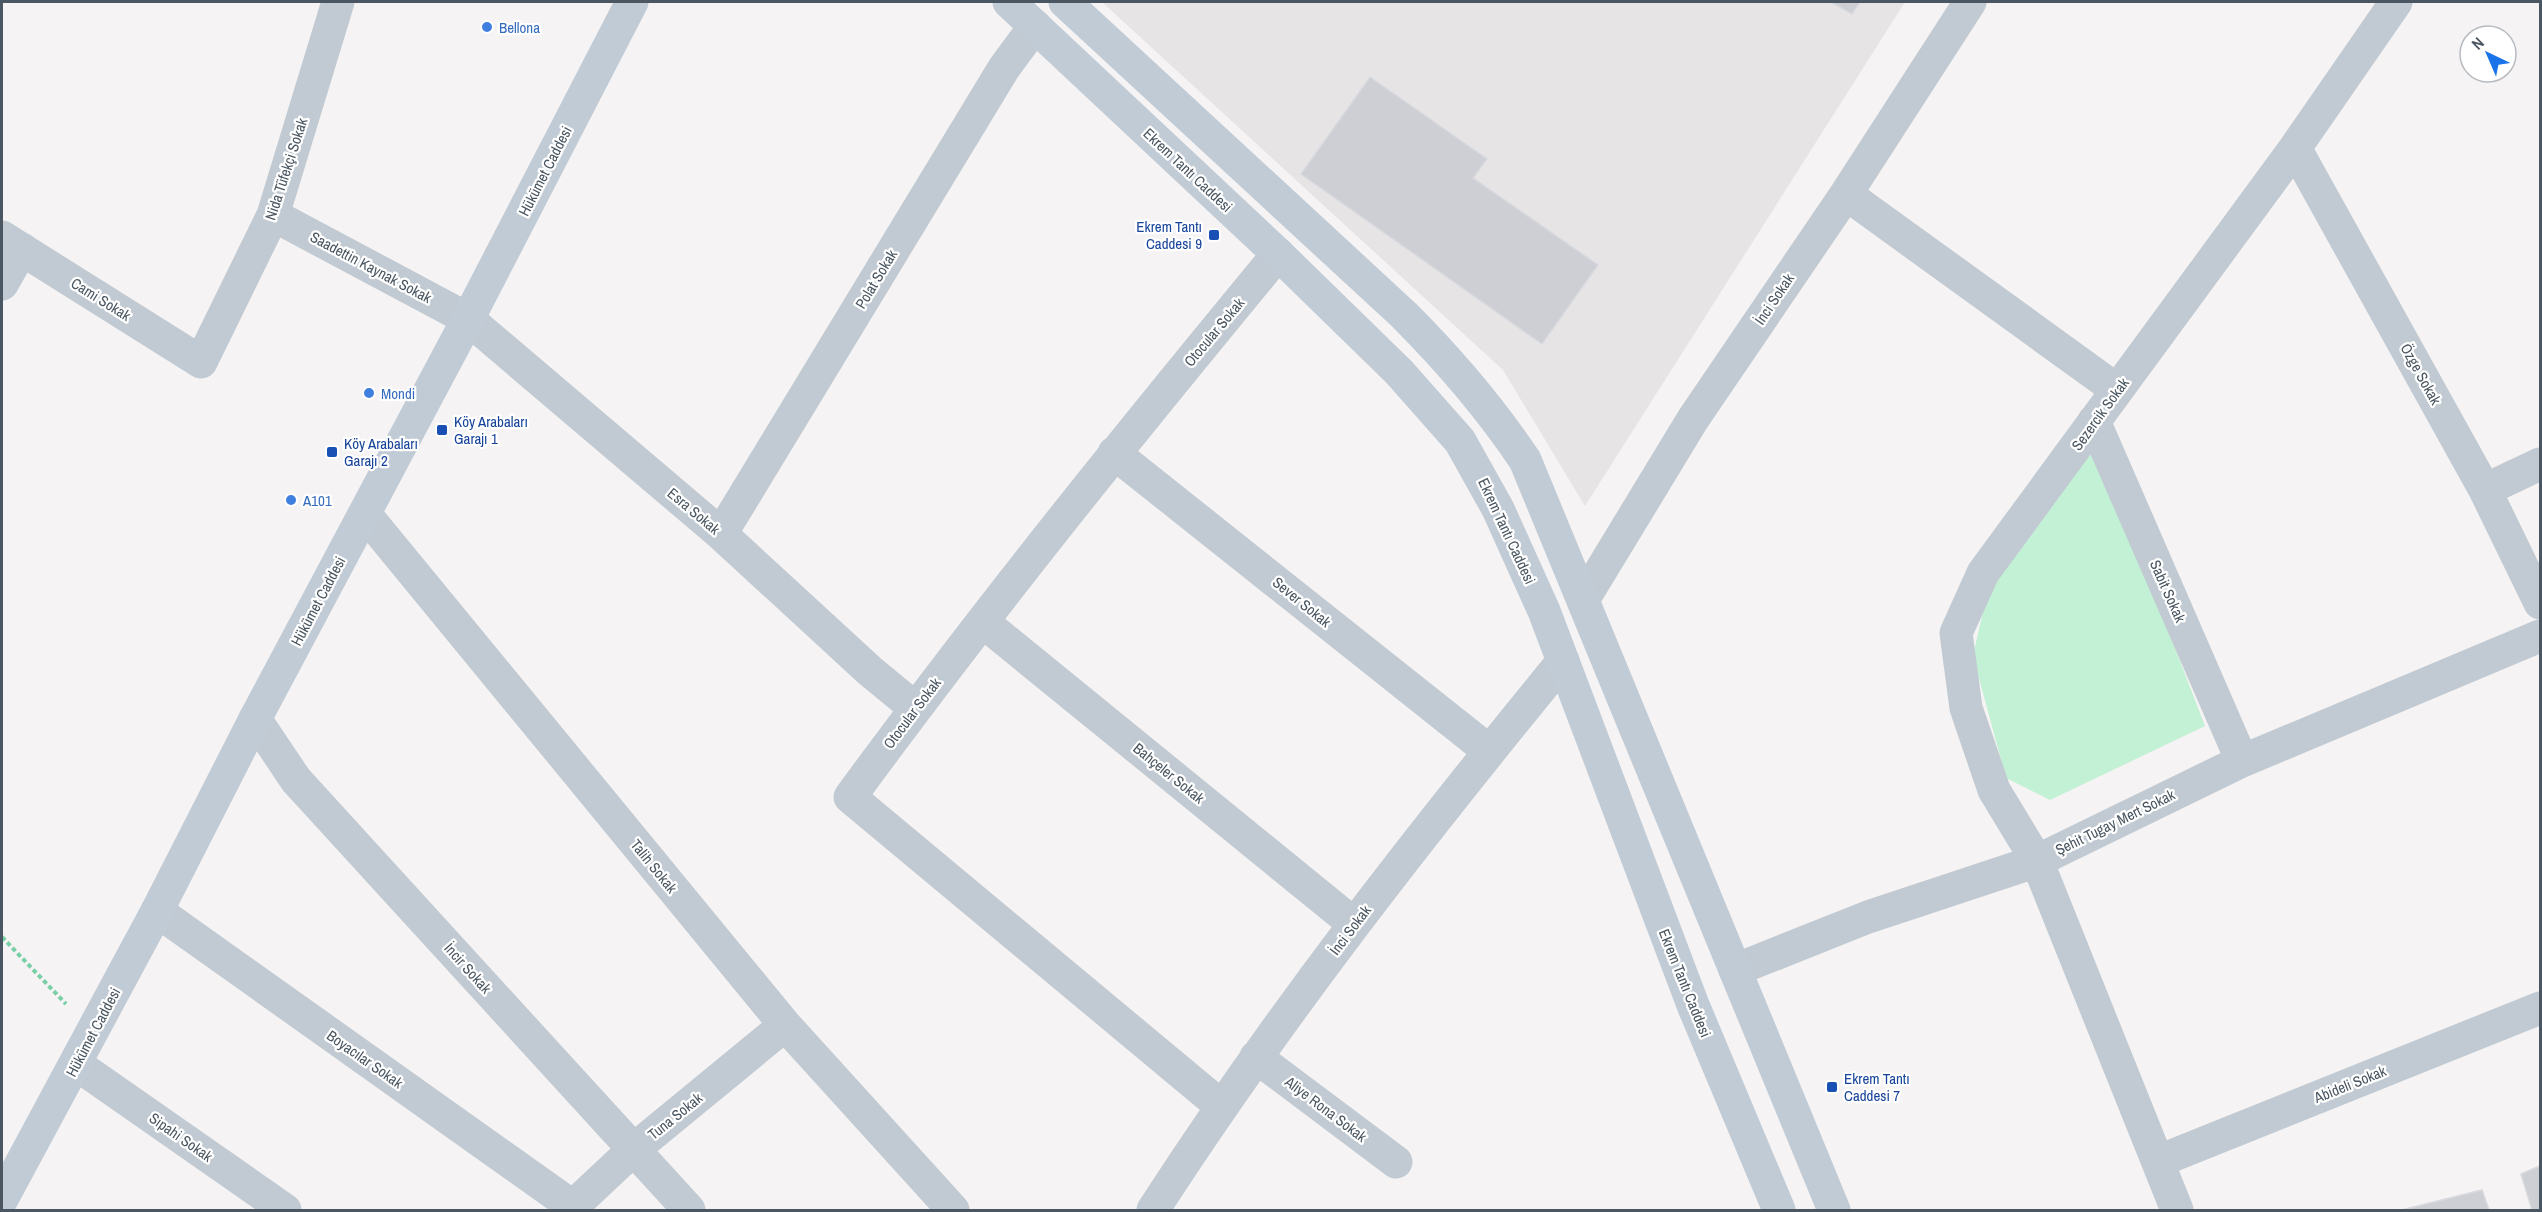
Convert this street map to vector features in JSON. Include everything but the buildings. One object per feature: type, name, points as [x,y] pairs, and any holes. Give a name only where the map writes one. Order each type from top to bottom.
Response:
[{"type":"street","name":"Nida Tüfekçi Sokak","points":[[201,362],[273,215],[338,2]]},
{"type":"street","name":"Hükümet Caddesi","points":[[2,1199],[157,911],[255,719],[468,319],[632,2]]},
{"type":"street","name":"Ekrem Tantı Caddesi","points":[[1009,2],[1278,254],[1399,372],[1460,441],[1498,509],[1544,611],[1693,1005],[1779,1210]]},
{"type":"street","points":[[1035,26],[1058,2]]},
{"type":"street","points":[[1065,2],[1412,323],[1457,368],[1494,414],[1524,460],[1834,1210]]},
{"type":"street","name":"İnci Sokak","points":[[1583,600],[1693,418],[1846,194],[1970,2]]},
{"type":"street","name":"Sezercik Sokak","points":[[2037,861],[1994,790],[1966,708],[1956,633],[1983,573],[2295,148],[2396,2]]},
{"type":"street","name":"Polat Sokak","points":[[721,534],[1005,68],[1035,26]]},
{"type":"street","name":"Özge Sokak","points":[[2295,148],[2486,490],[2541,603]]},
{"type":"street","points":[[1846,194],[2117,390]]},
{"type":"street","name":"Saadettin Kaynak Sokak","points":[[273,215],[468,319]]},
{"type":"street","points":[[1278,254],[1304,224]]},
{"type":"street","points":[[2,284],[12,243]]},
{"type":"street","name":"Cami Sokak","points":[[12,243],[201,362]]},
{"type":"street","name":"Otocular Sokak","points":[[1221,1106],[850,797],[915,708],[1114,453],[1278,254]]},
{"type":"street","name":"Esra Sokak","points":[[468,319],[721,534],[870,671],[915,708]]},
{"type":"street","name":"Sabit Sokak","points":[[2094,421],[2242,761]]},
{"type":"street","name":"Sever Sokak","points":[[1114,453],[1489,751]]},
{"type":"street","points":[[2486,490],[2541,464]]},
{"type":"street","name":"Talih Sokak","points":[[365,514],[785,1025],[952,1210]]},
{"type":"street","points":[[1544,611],[1583,600]]},
{"type":"street","name":"Bahçeler Sokak","points":[[983,622],[1354,924]]},
{"type":"street","name":"Şehit Tugay Mert Sokak","points":[[2178,1210],[2037,861],[2242,761],[2541,636]]},
{"type":"street","points":[[1563,661],[1602,648]]},
{"type":"street","name":"İnci Sokak","points":[[1153,1210],[1221,1106],[1354,924],[1489,751],[1563,661]]},
{"type":"street","name":"İncir Sokak","points":[[255,719],[296,780],[689,1210]]},
{"type":"street","points":[[1735,970],[1868,917],[2037,861]]},
{"type":"street","name":"Boyacılar Sokak","points":[[157,911],[571,1208]]},
{"type":"street","name":"Abideli Sokak","points":[[2159,1161],[2541,1008]]},
{"type":"street","name":"Tuna Sokak","points":[[571,1208],[633,1150],[785,1025]]},
{"type":"street","name":"Aliye Rona Sokak","points":[[1256,1057],[1396,1162]]},
{"type":"street","name":"Sipahi Sokak","points":[[76,1064],[285,1210]]},
{"type":"path","points":[[2,938],[93,1032]]},
{"type":"shaded area","points":[[1102,2],[1905,2],[1585,506],[1503,370]]},
{"type":"green space","points":[[2097,446],[2205,726],[2050,800],[2006,778],[1973,656],[1990,580]]},
{"type":"place","name":"Bellona","points":[[487,27]]},
{"type":"place","name":"Ekrem Tantı Caddesi 9","points":[[1214,235]]},
{"type":"place","name":"Mondi","points":[[369,393]]},
{"type":"place","name":"Köy Arabaları Garajı 1","points":[[442,430]]},
{"type":"place","name":"Köy Arabaları Garajı 2","points":[[332,452]]},
{"type":"place","name":"A101","points":[[291,500]]},
{"type":"place","name":"Ekrem Tantı Caddesi 7","points":[[1832,1087]]}]
